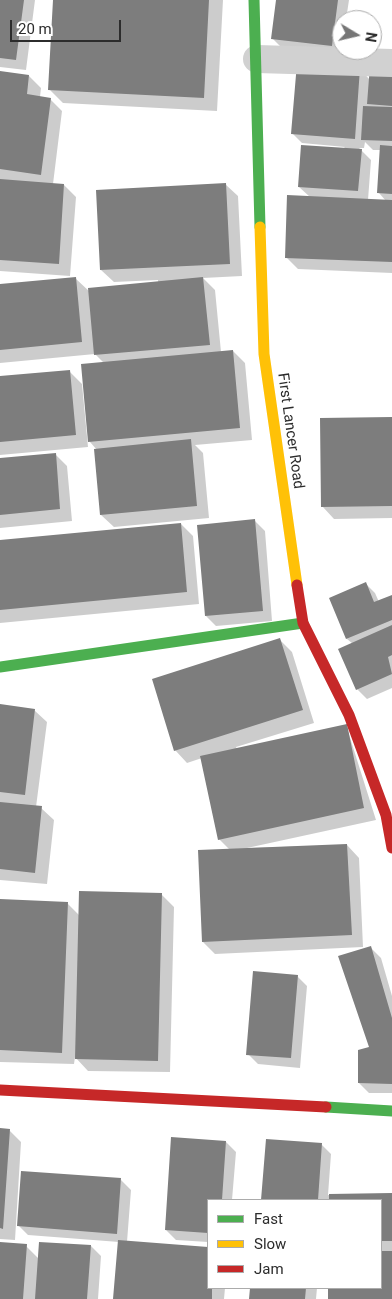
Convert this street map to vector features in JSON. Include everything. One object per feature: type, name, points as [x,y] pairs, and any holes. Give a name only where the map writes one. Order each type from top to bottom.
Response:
[{"type":"street","name":"First Lancer Road","points":[[254,0],[257,60],[258,225],[264,354],[303,623],[349,715],[389,814],[392,848]]},
{"type":"street","points":[[257,60],[392,62]]},
{"type":"street","points":[[0,666],[303,623]]},
{"type":"street","points":[[0,1090],[392,1111]]},
{"type":"building","points":[[0,0],[24,0],[16,60],[0,58]]},
{"type":"building","points":[[53,0],[209,0],[204,98],[48,90]]},
{"type":"building","points":[[276,0],[338,0],[337,10],[332,10],[332,46],[271,39]]},
{"type":"building","points":[[297,63],[360,68],[355,139],[291,134]]},
{"type":"building","points":[[370,65],[392,66],[392,106],[367,104]]},
{"type":"building","points":[[0,71],[29,75],[27,94],[51,98],[41,175],[0,169]]},
{"type":"building","points":[[363,106],[392,107],[392,141],[361,140]]},
{"type":"building","points":[[301,145],[362,149],[358,191],[298,187]]},
{"type":"building","points":[[380,145],[392,146],[392,194],[377,193]]},
{"type":"building","points":[[0,179],[64,184],[59,264],[0,260]]},
{"type":"building","points":[[226,183],[230,264],[100,270],[96,190]]},
{"type":"building","points":[[287,195],[392,200],[392,262],[285,258]]},
{"type":"building","points":[[76,277],[82,342],[0,350],[0,284]]},
{"type":"building","points":[[203,277],[210,345],[94,355],[88,288]]},
{"type":"building","points":[[233,350],[240,428],[88,442],[81,364]]},
{"type":"building","points":[[70,370],[76,435],[0,442],[0,376]]},
{"type":"building","points":[[392,417],[392,506],[321,507],[320,418]]},
{"type":"building","points":[[191,439],[197,506],[100,515],[94,449]]},
{"type":"building","points":[[56,453],[60,509],[0,515],[0,458]]},
{"type":"building","points":[[255,519],[263,611],[205,616],[197,525]]},
{"type":"building","points":[[181,523],[187,592],[0,610],[0,540]]},
{"type":"building","points":[[366,582],[374,602],[392,595],[392,620],[346,639],[329,598]]},
{"type":"building","points":[[392,625],[392,655],[388,657],[392,674],[356,690],[338,649]]},
{"type":"building","points":[[280,638],[303,710],[174,751],[152,679]]},
{"type":"building","points":[[0,704],[35,709],[25,795],[0,792]]},
{"type":"building","points":[[347,724],[364,808],[218,840],[200,756]]},
{"type":"building","points":[[0,802],[42,806],[35,873],[0,869]]},
{"type":"building","points":[[347,844],[352,935],[202,942],[198,850]]},
{"type":"building","points":[[79,891],[162,893],[158,1061],[75,1059]]},
{"type":"building","points":[[0,899],[68,902],[62,1053],[0,1050]]},
{"type":"building","points":[[371,946],[392,1018],[392,1084],[358,1083],[358,1050],[369,1047],[338,956]]},
{"type":"building","points":[[253,971],[298,975],[291,1058],[246,1055]]},
{"type":"building","points":[[0,1128],[10,1129],[3,1229],[0,1228]]},
{"type":"building","points":[[171,1137],[226,1141],[222,1199],[207,1199],[207,1233],[165,1230]]},
{"type":"building","points":[[266,1139],[322,1143],[318,1199],[261,1199]]},
{"type":"building","points":[[21,1171],[121,1178],[117,1234],[17,1226]]},
{"type":"building","points":[[392,1193],[392,1241],[382,1241],[382,1199],[329,1199],[329,1194]]},
{"type":"building","points":[[118,1240],[207,1247],[207,1289],[212,1289],[212,1299],[113,1299]]},
{"type":"building","points":[[0,1242],[27,1244],[23,1299],[0,1299]]},
{"type":"building","points":[[39,1242],[91,1245],[87,1299],[35,1299]]},
{"type":"building","points":[[382,1251],[392,1251],[392,1299],[328,1299],[328,1289],[382,1289]]},
{"type":"building","points":[[250,1289],[306,1289],[305,1299],[249,1299]]},
{"type":"traffic: fast","points":[[254,0],[260,227]]},
{"type":"traffic: fast","points":[[0,667],[303,623]]},
{"type":"traffic: fast","points":[[326,1107],[392,1111]]},
{"type":"traffic: slow","points":[[260,227],[264,354],[297,585]]},
{"type":"traffic: jam","points":[[297,585],[303,623],[349,715],[386,815],[392,848]]},
{"type":"traffic: jam","points":[[0,1090],[326,1107]]}]
